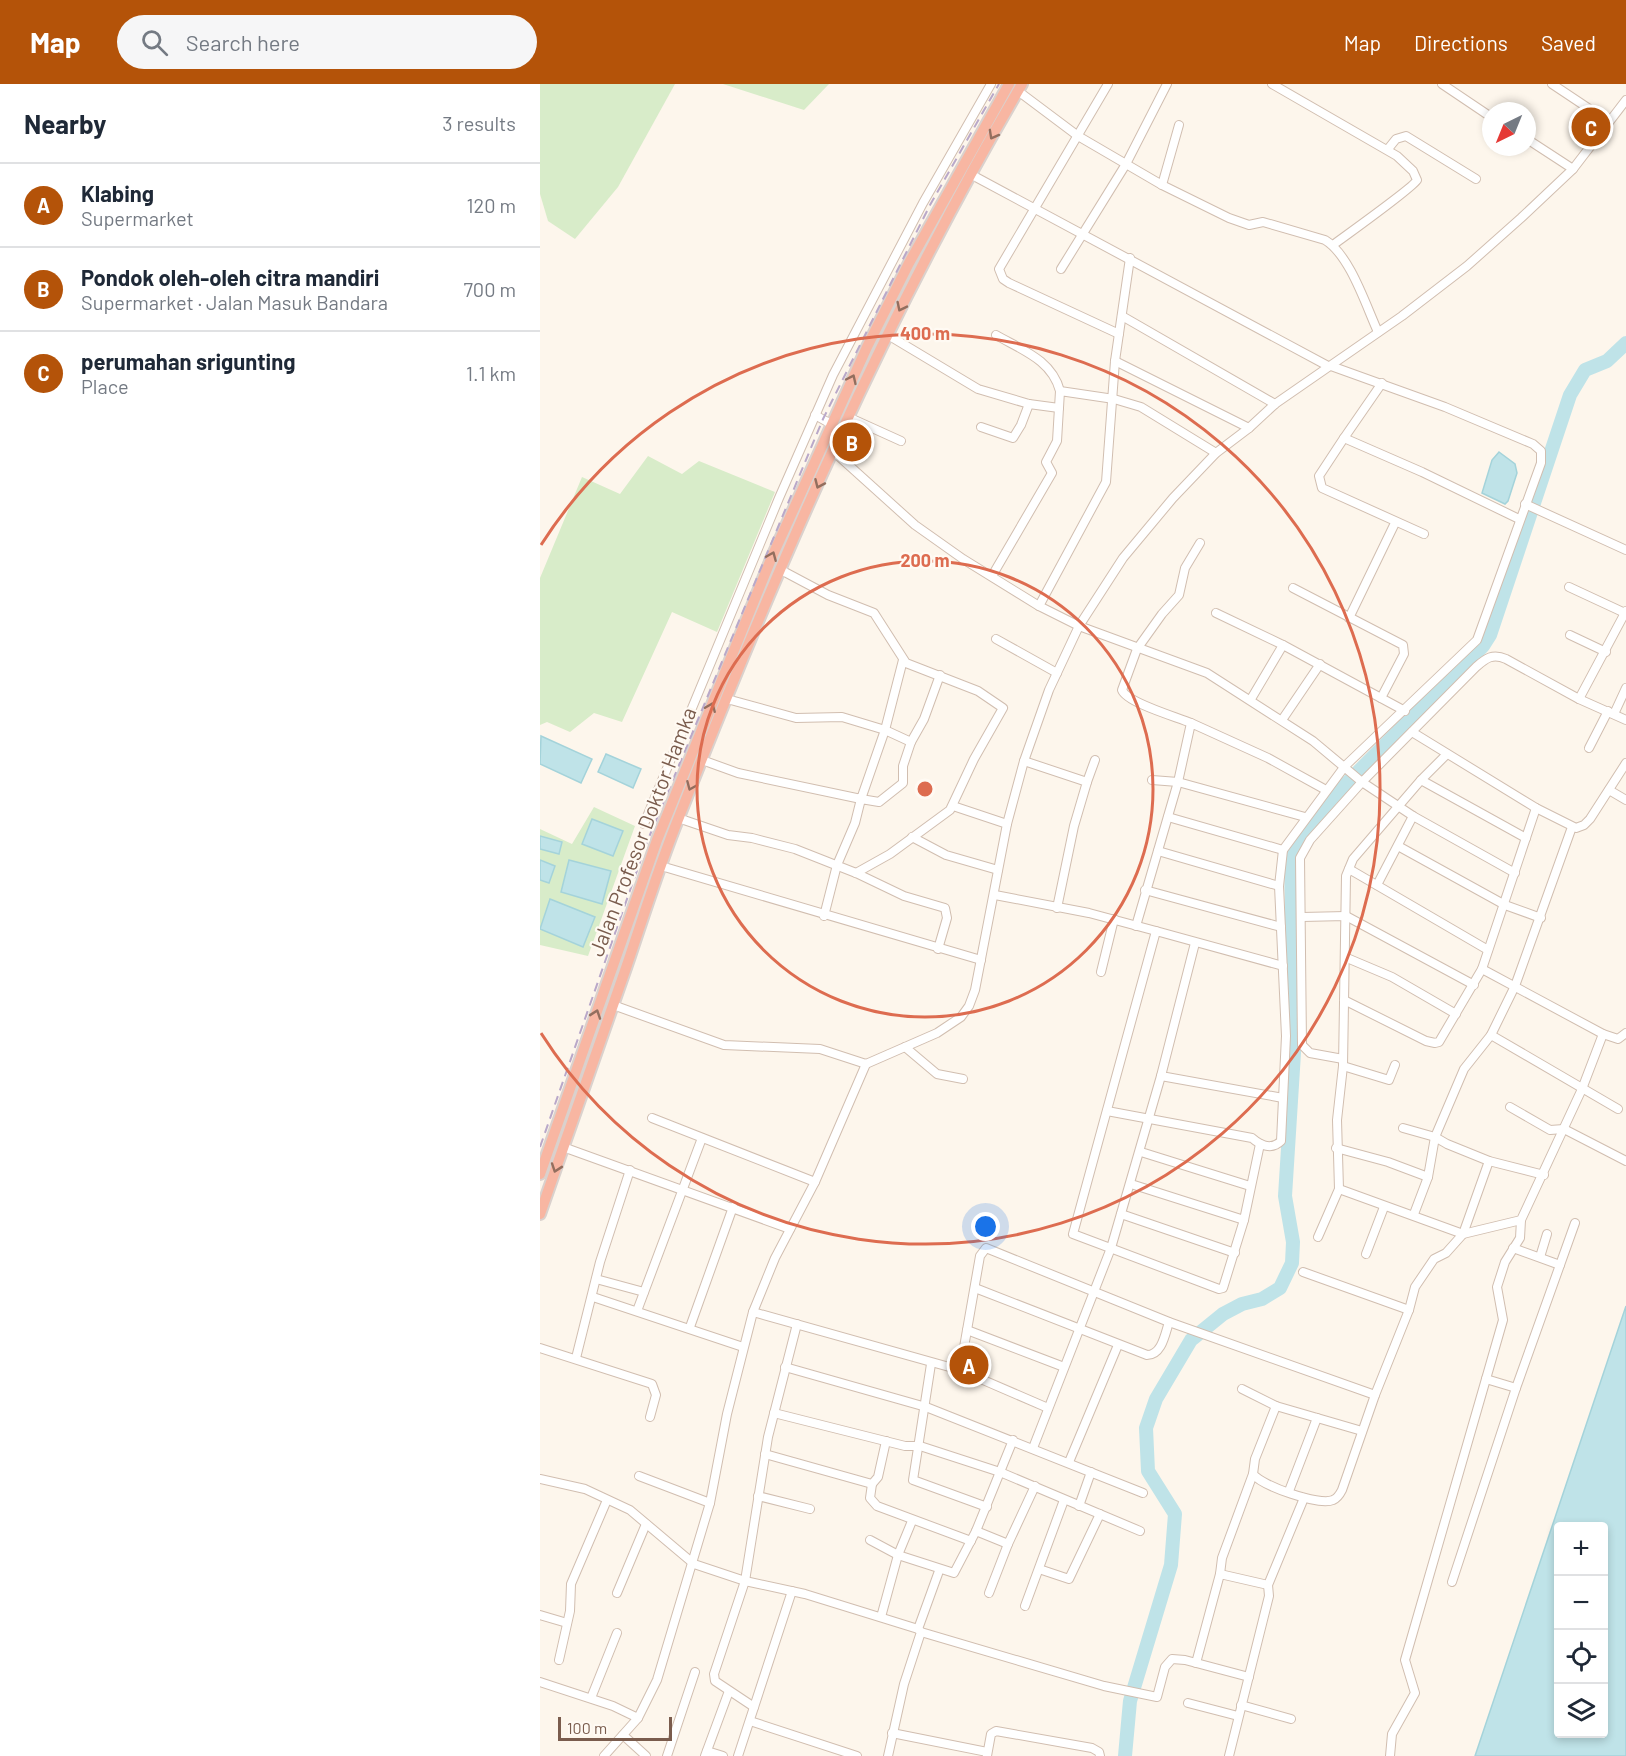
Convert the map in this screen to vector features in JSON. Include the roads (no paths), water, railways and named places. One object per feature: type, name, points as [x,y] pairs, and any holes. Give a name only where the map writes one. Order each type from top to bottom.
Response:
[{"type":"highway","points":[[942,215],[972,175],[1016,86]]},
{"type":"highway","points":[[942,215],[1016,86]]},
{"type":"highway","name":"Jalan Profesor Doktor Hamka","points":[[540,1214],[678,818],[761,615],[848,417],[942,215]]},
{"type":"highway","name":"Jalan Profesor Doktor Hamka","points":[[540,1174],[657,840],[750,610],[867,347],[942,215]]},
{"type":"highway","points":[[750,610],[761,615]]},
{"type":"highway","points":[[630,918],[642,922]]},
{"type":"highway","points":[[577,1069],[589,1073]]},
{"type":"street","points":[[644,824],[815,415],[913,222],[991,84]]},
{"type":"street","points":[[1108,84],[1002,264],[1000,274],[1003,279],[1119,334]]},
{"type":"street","points":[[1061,268],[1126,164],[1167,84]]},
{"type":"street","points":[[1272,84],[1388,149],[1407,163],[1413,171],[1416,184],[1333,245]]},
{"type":"street","points":[[1442,84],[1482,111]]},
{"type":"street","points":[[1552,84],[1610,122]]},
{"type":"street","points":[[1016,86],[1078,136],[1162,185],[1242,224],[1263,222],[1325,240],[1333,245],[1354,281],[1378,332]]},
{"type":"street","points":[[613,1005],[724,1045],[820,1049],[866,1064],[937,1033],[965,1013],[975,990],[1007,824],[1024,761],[1057,673],[1079,626],[1123,558],[1173,498],[1216,453],[1249,428],[1275,404],[1467,266],[1573,169],[1626,100]]},
{"type":"street","points":[[1162,185],[1179,125]]},
{"type":"street","points":[[1388,149],[1396,139],[1406,136],[1476,179]]},
{"type":"street","points":[[1536,145],[1573,169]]},
{"type":"street","points":[[972,175],[1329,366],[1382,383],[1538,447],[1541,451],[1530,506],[1520,519],[1478,640],[1346,767],[1305,817],[1282,850],[1279,886],[1287,1036],[1281,1141],[1274,1146],[1260,1144],[1252,1138],[1107,1111]]},
{"type":"street","points":[[1039,606],[1106,482],[1114,399],[1115,361],[1130,258]]},
{"type":"street","points":[[1122,316],[1275,404]]},
{"type":"street","points":[[992,576],[1052,472],[1046,462],[1057,441],[1060,391],[1054,375],[1046,365],[996,334]]},
{"type":"street","points":[[888,335],[978,389],[1029,404],[1059,408]]},
{"type":"street","points":[[1115,361],[1249,428]]},
{"type":"street","points":[[1382,383],[1319,476],[1319,484],[1326,491],[1424,534]]},
{"type":"street","points":[[1060,391],[1114,399],[1149,411],[1216,453]]},
{"type":"street","points":[[981,427],[1013,438],[1029,404]]},
{"type":"street","points":[[815,415],[831,424]]},
{"type":"street","points":[[848,417],[901,441]]},
{"type":"street","points":[[1344,438],[1520,519]]},
{"type":"street","points":[[833,452],[896,510],[963,559],[1039,606],[1079,626],[1207,673],[1282,720],[1346,767],[1361,781],[1413,816],[1515,873]]},
{"type":"street","points":[[1530,506],[1626,549]]},
{"type":"street","points":[[1349,618],[1395,523]]},
{"type":"street","points":[[1200,543],[1185,568],[1179,595],[1137,649],[1124,682],[1123,694],[1268,758],[1326,790]]},
{"type":"street","points":[[781,570],[828,595],[877,615],[903,660],[978,691],[1003,708],[974,759],[953,806],[890,854],[856,873]]},
{"type":"street","points":[[1569,587],[1625,612],[1606,652],[1579,699]]},
{"type":"street","points":[[1293,588],[1401,643],[1406,649],[1381,698]]},
{"type":"street","points":[[1216,613],[1320,664],[1404,711]]},
{"type":"street","points":[[1570,635],[1606,652]]},
{"type":"street","points":[[996,639],[1057,673]]},
{"type":"street","points":[[1251,699],[1283,645]]},
{"type":"street","points":[[1395,1065],[1389,1080],[1343,1062],[1310,1053],[1302,1045],[1300,858],[1310,840],[1361,781],[1476,667],[1493,656],[1506,659],[1579,699],[1626,720]]},
{"type":"street","points":[[824,916],[837,865],[855,823],[885,730],[903,660]]},
{"type":"street","points":[[1282,720],[1320,664]]},
{"type":"street","points":[[702,760],[738,773],[879,802],[903,783],[903,766],[911,742],[924,719],[940,675]]},
{"type":"street","points":[[1589,748],[1626,688]]},
{"type":"street","points":[[727,699],[796,718],[842,717],[885,730],[911,742]]},
{"type":"street","points":[[1136,926],[1178,782],[1191,723]]},
{"type":"street","points":[[1412,732],[1536,808],[1572,827],[1584,825],[1626,763]]},
{"type":"street","points":[[1318,1237],[1339,1189],[1336,1148],[1343,1062],[1347,958],[1346,876],[1353,859],[1421,780],[1447,754]]},
{"type":"street","points":[[1056,908],[1074,826],[1095,760]]},
{"type":"street","points":[[1024,761],[1087,782]]},
{"type":"street","points":[[1152,780],[1178,782],[1305,817]]},
{"type":"street","points":[[1421,780],[1526,838]]},
{"type":"street","points":[[1609,790],[1626,800]]},
{"type":"street","points":[[953,806],[1007,824]]},
{"type":"street","points":[[1344,1000],[1432,1043],[1439,1042],[1482,969],[1536,808]]},
{"type":"street","points":[[1377,885],[1413,816]]},
{"type":"street","points":[[1168,817],[1282,850]]},
{"type":"street","points":[[678,818],[728,836],[752,838],[795,849],[856,873],[904,896],[945,908],[947,918],[938,949]]},
{"type":"street","points":[[1414,1214],[1428,1177],[1435,1137],[1464,1069],[1491,1035],[1515,986],[1572,827]]},
{"type":"street","points":[[912,837],[946,855],[998,870]]},
{"type":"street","points":[[1398,846],[1505,905],[1541,918]]},
{"type":"street","points":[[1158,851],[1279,886]]},
{"type":"street","points":[[661,867],[981,960]]},
{"type":"street","points":[[1348,869],[1488,950]]},
{"type":"street","points":[[1145,890],[1281,927]]},
{"type":"street","points":[[995,895],[1114,919],[1283,966]]},
{"type":"street","points":[[1302,917],[1346,916],[1474,984]]},
{"type":"street","points":[[1101,972],[1114,919]]},
{"type":"street","points":[[1156,931],[1073,1232],[1074,1236],[1219,1289],[1226,1284],[1235,1253],[1260,1144]]},
{"type":"street","points":[[1033,1448],[1111,1248],[1141,1152],[1195,942]]},
{"type":"street","points":[[1347,958],[1392,976],[1456,1014]]},
{"type":"street","points":[[1482,969],[1603,1034],[1618,1039],[1626,1033]]},
{"type":"street","points":[[1390,1756],[1392,1734],[1415,1693],[1405,1660],[1411,1635],[1503,1320],[1497,1287],[1512,1248],[1520,1238],[1521,1220],[1544,1175],[1582,1089],[1603,1034]]},
{"type":"street","points":[[1491,1035],[1618,1109]]},
{"type":"street","points":[[905,1047],[937,1074],[951,1079],[963,1079]]},
{"type":"street","points":[[604,1756],[638,1718],[657,1680],[694,1564],[710,1503],[743,1347],[753,1312],[790,1229],[815,1182],[866,1064]]},
{"type":"street","points":[[1161,1076],[1282,1098]]},
{"type":"street","points":[[1510,1107],[1550,1130],[1564,1129],[1626,1161]]},
{"type":"street","points":[[652,1118],[815,1182]]},
{"type":"street","points":[[1403,1128],[1435,1137],[1489,1161],[1544,1175]]},
{"type":"street","points":[[637,1311],[702,1138]]},
{"type":"street","points":[[563,1147],[790,1229]]},
{"type":"street","points":[[1336,1148],[1428,1177]]},
{"type":"street","points":[[1141,1152],[1250,1186]]},
{"type":"street","points":[[1253,1474],[1260,1481],[1304,1498],[1325,1502],[1339,1496],[1375,1395],[1409,1310],[1415,1287],[1434,1259],[1446,1253],[1463,1234],[1489,1161]]},
{"type":"street","points":[[576,1358],[596,1279],[630,1170]]},
{"type":"street","points":[[1131,1184],[1244,1220]]},
{"type":"street","points":[[1339,1189],[1384,1207],[1414,1214],[1463,1234],[1521,1220]]},
{"type":"street","points":[[690,1327],[733,1207]]},
{"type":"street","points":[[1366,1254],[1384,1207]]},
{"type":"street","points":[[1121,1214],[1235,1253]]},
{"type":"street","points":[[1452,1582],[1516,1388],[1575,1223]]},
{"type":"street","points":[[1540,1257],[1547,1234]]},
{"type":"street","points":[[960,1370],[980,1256],[986,1248],[1169,1322],[1375,1395]]},
{"type":"street","points":[[1512,1248],[1560,1265]]},
{"type":"street","points":[[1303,1272],[1409,1310]]},
{"type":"street","points":[[596,1279],[644,1292]]},
{"type":"street","points":[[975,1288],[1146,1356],[1153,1355],[1160,1348],[1169,1322]]},
{"type":"street","points":[[593,1297],[690,1327],[743,1347]]},
{"type":"street","points":[[753,1312],[960,1370],[1048,1408]]},
{"type":"street","points":[[754,1707],[715,1681],[714,1674],[745,1581],[765,1454],[797,1324]]},
{"type":"street","points":[[967,1330],[1064,1368]]},
{"type":"street","points":[[1069,1462],[1118,1345]]},
{"type":"street","points":[[540,1348],[652,1384],[656,1395],[650,1417]]},
{"type":"street","points":[[932,1364],[920,1446],[913,1475],[915,1482],[987,1507]]},
{"type":"street","points":[[785,1367],[926,1407],[1143,1493]]},
{"type":"street","points":[[1485,1379],[1516,1388]]},
{"type":"street","points":[[1242,1389],[1276,1406],[1362,1431]]},
{"type":"street","points":[[1196,1663],[1220,1574],[1222,1558],[1253,1474],[1255,1459],[1276,1406]]},
{"type":"street","points":[[774,1413],[905,1446],[920,1446],[1000,1472],[1140,1531]]},
{"type":"street","points":[[1289,1491],[1317,1418]]},
{"type":"street","points":[[870,1540],[898,1555],[950,1574],[957,1570],[987,1507],[1013,1440]]},
{"type":"street","points":[[886,1441],[878,1477],[872,1484],[872,1503],[912,1521],[971,1541]]},
{"type":"street","points":[[765,1454],[872,1484]]},
{"type":"street","points":[[1079,1506],[1091,1472]]},
{"type":"street","points":[[639,1476],[710,1503]]},
{"type":"street","points":[[540,1479],[585,1489],[630,1510],[694,1564],[745,1581],[792,1591],[881,1617],[1104,1686],[1157,1697],[1169,1661],[1176,1659],[1249,1677]]},
{"type":"street","points":[[989,1593],[1008,1544],[1035,1486]]},
{"type":"street","points":[[758,1497],[810,1509]]},
{"type":"street","points":[[1229,1756],[1269,1596],[1268,1585],[1304,1498]]},
{"type":"street","points":[[559,1660],[572,1584],[607,1500]]},
{"type":"street","points":[[1025,1606],[1064,1500]]},
{"type":"street","points":[[1039,1569],[1069,1579],[1101,1514]]},
{"type":"street","points":[[881,1617],[898,1555],[912,1521]]},
{"type":"street","points":[[617,1593],[646,1524]]},
{"type":"street","points":[[976,1531],[1008,1544]]},
{"type":"street","points":[[888,1756],[919,1630],[939,1570]]},
{"type":"street","points":[[1220,1574],[1268,1585]]},
{"type":"street","points":[[738,1756],[792,1591]]},
{"type":"street","points":[[540,1615],[567,1623]]},
{"type":"street","points":[[591,1698],[617,1633]]},
{"type":"street","points":[[667,1756],[695,1672]]},
{"type":"street","points":[[540,1682],[591,1698],[638,1718]]},
{"type":"street","points":[[723,1756],[706,1754],[729,1691]]},
{"type":"street","points":[[1188,1704],[1238,1716]]},
{"type":"street","points":[[1241,1705],[1291,1719]]},
{"type":"street","points":[[750,1721],[856,1756]]},
{"type":"street","points":[[892,1733],[987,1754],[991,1734],[996,1731],[1092,1748],[1099,1752],[1100,1756]]},
{"type":"street","points":[[623,1735],[646,1756]]},
{"type":"water","points":[[1499,452],[1515,464],[1517,473],[1505,504],[1482,493],[1492,460]]},
{"type":"water","points":[[541,736],[592,759],[581,783],[540,764]]},
{"type":"water","points":[[606,754],[641,769],[633,788],[598,772]]},
{"type":"water","points":[[592,819],[623,831],[613,856],[582,844]]},
{"type":"water","points":[[540,836],[562,842],[559,854],[540,849]]},
{"type":"water","points":[[540,860],[555,866],[549,883],[540,880]]},
{"type":"water","points":[[569,860],[611,871],[602,904],[561,892]]},
{"type":"water","points":[[550,899],[595,917],[583,947],[540,929]]},
{"type":"water","points":[[1626,1306],[1626,1756],[1475,1756]]},
{"type":"waterway","points":[[1125,1756],[1130,1701],[1171,1565],[1175,1514],[1148,1471],[1146,1428],[1156,1399],[1191,1340],[1223,1314],[1242,1304],[1262,1299],[1280,1288],[1292,1263],[1293,1242],[1285,1196],[1294,1053],[1291,857],[1331,799],[1483,646],[1490,635],[1570,395],[1585,370],[1607,361],[1626,343]]},
{"type":"railway","points":[[540,1147],[647,842],[823,419],[930,205],[999,84]]},
{"type":"place","name":"perumahan srigunting","points":[[1591,127]]},
{"type":"place","name":"Pondok oleh-oleh citra mandiri","points":[[852,442]]},
{"type":"place","name":"Klabing","points":[[969,1365]]}]
